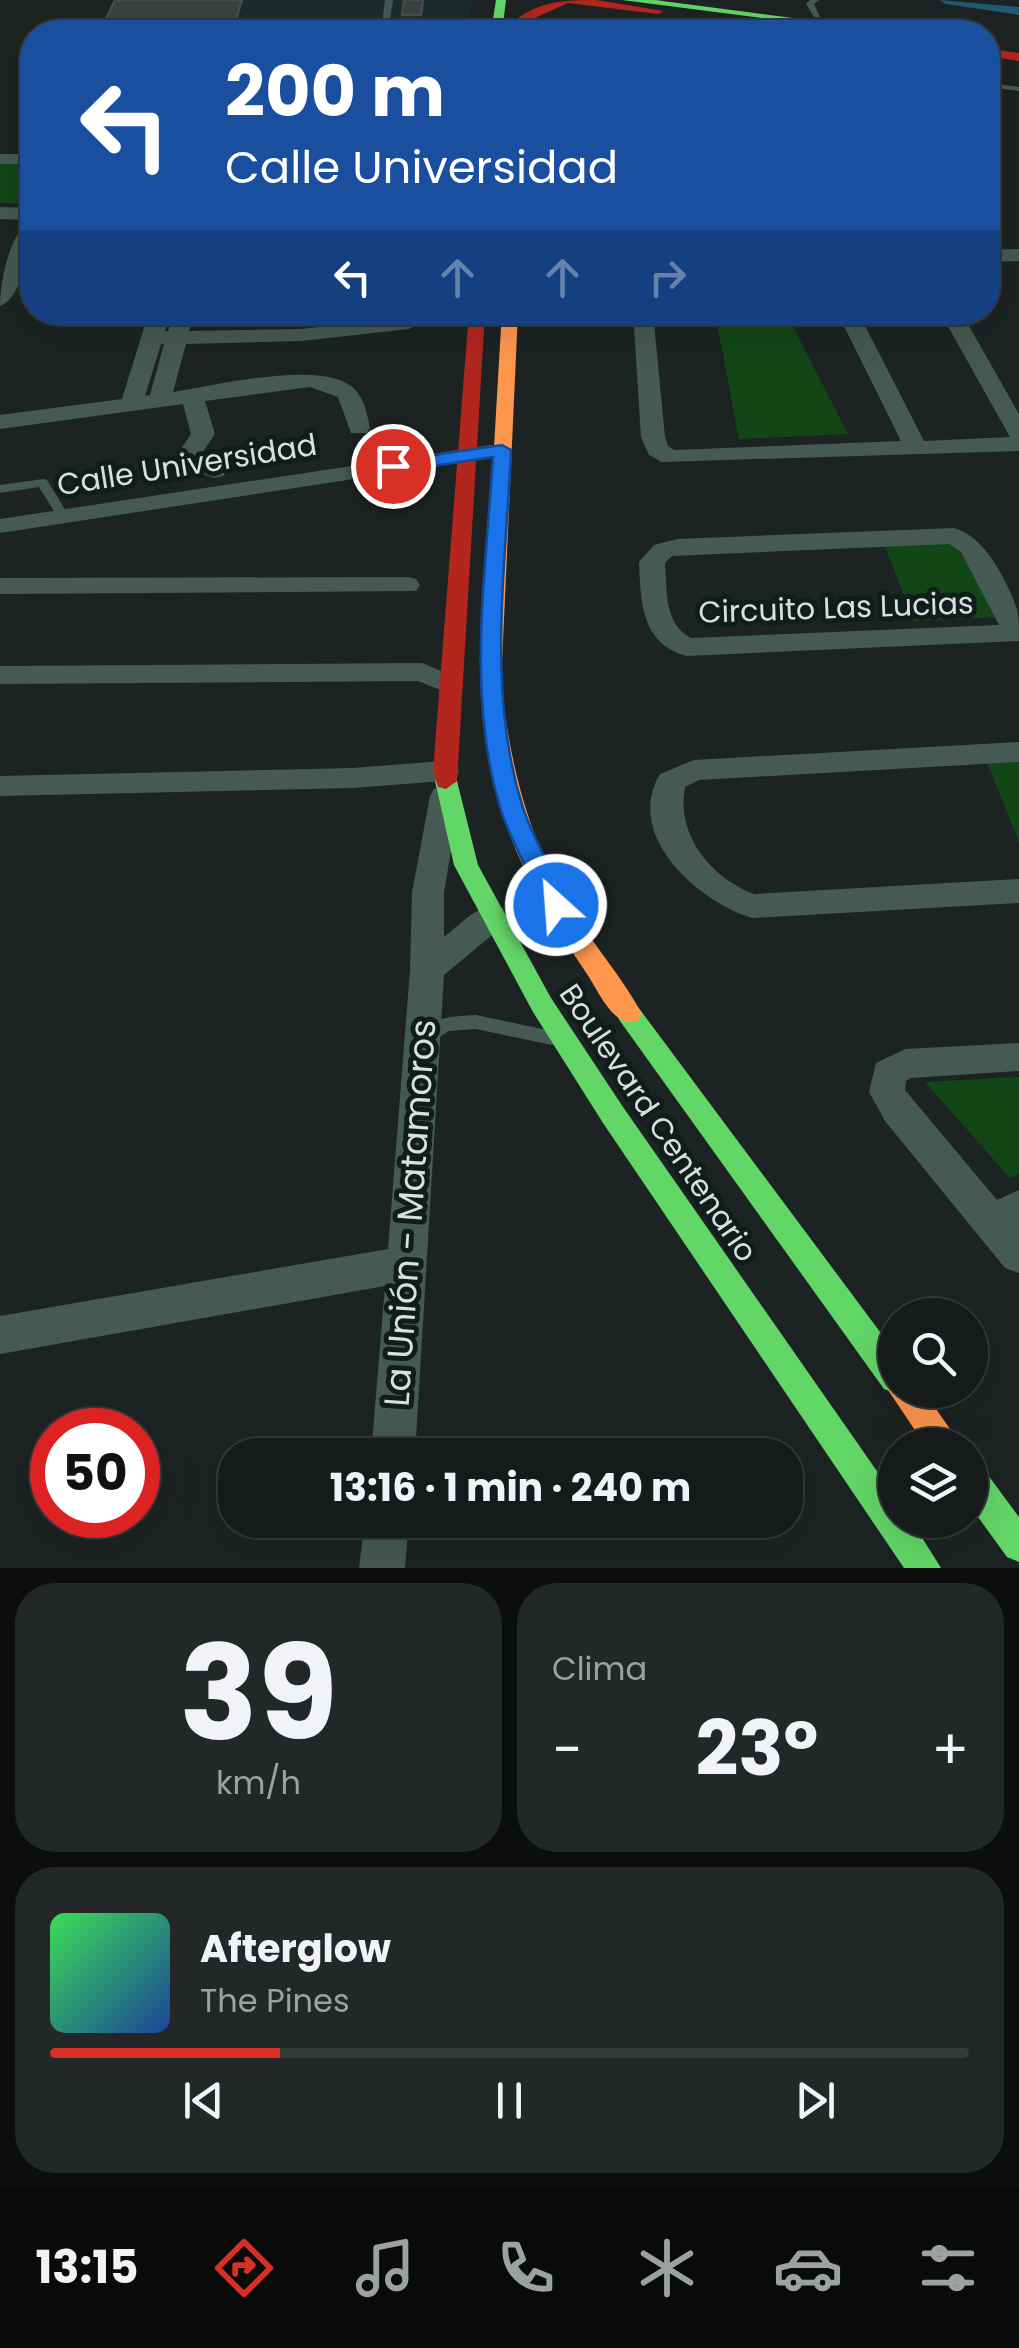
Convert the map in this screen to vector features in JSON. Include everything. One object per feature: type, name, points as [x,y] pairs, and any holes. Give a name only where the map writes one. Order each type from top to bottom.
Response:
[{"type":"main road","points":[[627,0],[793,20]]},
{"type":"main road","points":[[705,0],[851,20]]},
{"type":"main road","points":[[521,14],[567,2],[821,16]]},
{"type":"main road","points":[[567,2],[683,20]]},
{"type":"main road","name":"Boulevard Centenario","points":[[476,325],[449,671],[445,780],[466,865],[491,918],[566,1043],[924,1568]]},
{"type":"main road","name":"Boulevard Centenario","points":[[509,325],[490,685],[496,738],[512,809],[556,905],[726,1149],[878,1355]]},
{"type":"main road","points":[[490,820],[488,769],[496,738]]},
{"type":"main road","points":[[491,918],[502,901],[504,884]]},
{"type":"main road","points":[[988,1503],[1019,1544]]},
{"type":"street","points":[[0,300],[20,254]]},
{"type":"street","points":[[132,402],[156,325]]},
{"type":"street","points":[[160,398],[180,325]]},
{"type":"street","points":[[152,338],[333,333],[394,325]]},
{"type":"street","points":[[644,325],[653,437],[657,450],[670,457],[1019,444]]},
{"type":"street","points":[[854,325],[916,448]]},
{"type":"street","points":[[958,325],[1013,414]]},
{"type":"street","points":[[0,422],[293,380],[326,383],[352,396],[359,428]]},
{"type":"street","points":[[192,394],[203,434],[188,456],[192,463],[215,471]]},
{"type":"street","name":"Calle Universidad","points":[[0,526],[502,450]]},
{"type":"street","name":"Circuito Las Lucias","points":[[954,536],[971,548],[1016,625],[687,647],[668,639],[660,630],[652,562],[663,550],[676,548],[954,536]]},
{"type":"street","points":[[0,586],[407,585]]},
{"type":"street","points":[[0,675],[449,671]]},
{"type":"street","points":[[1019,752],[694,770],[671,781],[667,806],[675,840],[696,873],[733,900],[752,906],[1019,891]]},
{"type":"street","points":[[0,786],[352,778],[445,780]]},
{"type":"street","name":"La Unión - Matamoros","points":[[394,1438],[430,874],[445,780]]},
{"type":"street","points":[[426,970],[491,918]]},
{"type":"street","points":[[1019,1057],[905,1064],[889,1073],[887,1092],[898,1110],[1006,1214],[1019,1255]]},
{"type":"street","points":[[0,1335],[406,1264]]},
{"type":"street","points":[[382,1568],[384,1538]]},
{"type":"lane","points":[[1014,88],[1017,58]]},
{"type":"lane","points":[[0,489],[43,483],[63,516]]},
{"type":"lane","points":[[420,1044],[444,1024],[476,1022],[566,1043]]},
{"type":"shaded area","points":[[244,0],[472,0],[470,20],[235,20]]},
{"type":"green space","points":[[0,162],[20,162],[20,204],[0,203]]},
{"type":"green space","points":[[717,325],[792,325],[848,434],[739,439]]},
{"type":"green space","points":[[949,541],[956,545],[1002,617],[914,621],[884,544]]},
{"type":"green space","points":[[1019,759],[1019,842],[986,760]]},
{"type":"green space","points":[[1019,1077],[1019,1174],[1010,1178],[925,1082]]},
{"type":"building","points":[[115,0],[242,0],[236,20],[106,20]]},
{"type":"building","points":[[404,0],[423,0],[421,15],[402,15]]},
{"type":"waterway","points":[[946,0],[1019,11]]},
{"type":"traffic: fast","points":[[498,20],[501,0]]},
{"type":"traffic: fast","points":[[627,0],[794,20]]},
{"type":"traffic: fast","points":[[446,781],[466,865],[542,1005],[613,1115],[924,1568]]},
{"type":"traffic: fast","points":[[629,1014],[878,1355]]},
{"type":"traffic: fast","points":[[988,1503],[1019,1545]]},
{"type":"traffic: slow","points":[[509,325],[490,685],[498,746],[511,806],[546,888],[629,1014]]},
{"type":"traffic: slow","points":[[917,1408],[932,1428]]},
{"type":"traffic: jam","points":[[569,0],[658,11]]},
{"type":"traffic: jam","points":[[522,20],[536,11],[563,4]]},
{"type":"traffic: jam","points":[[1000,55],[1019,57]]},
{"type":"traffic: jam","points":[[446,781],[476,325]]},
{"type":"route","points":[[393,466],[502,450],[490,685],[496,738],[512,809],[556,905]]}]
